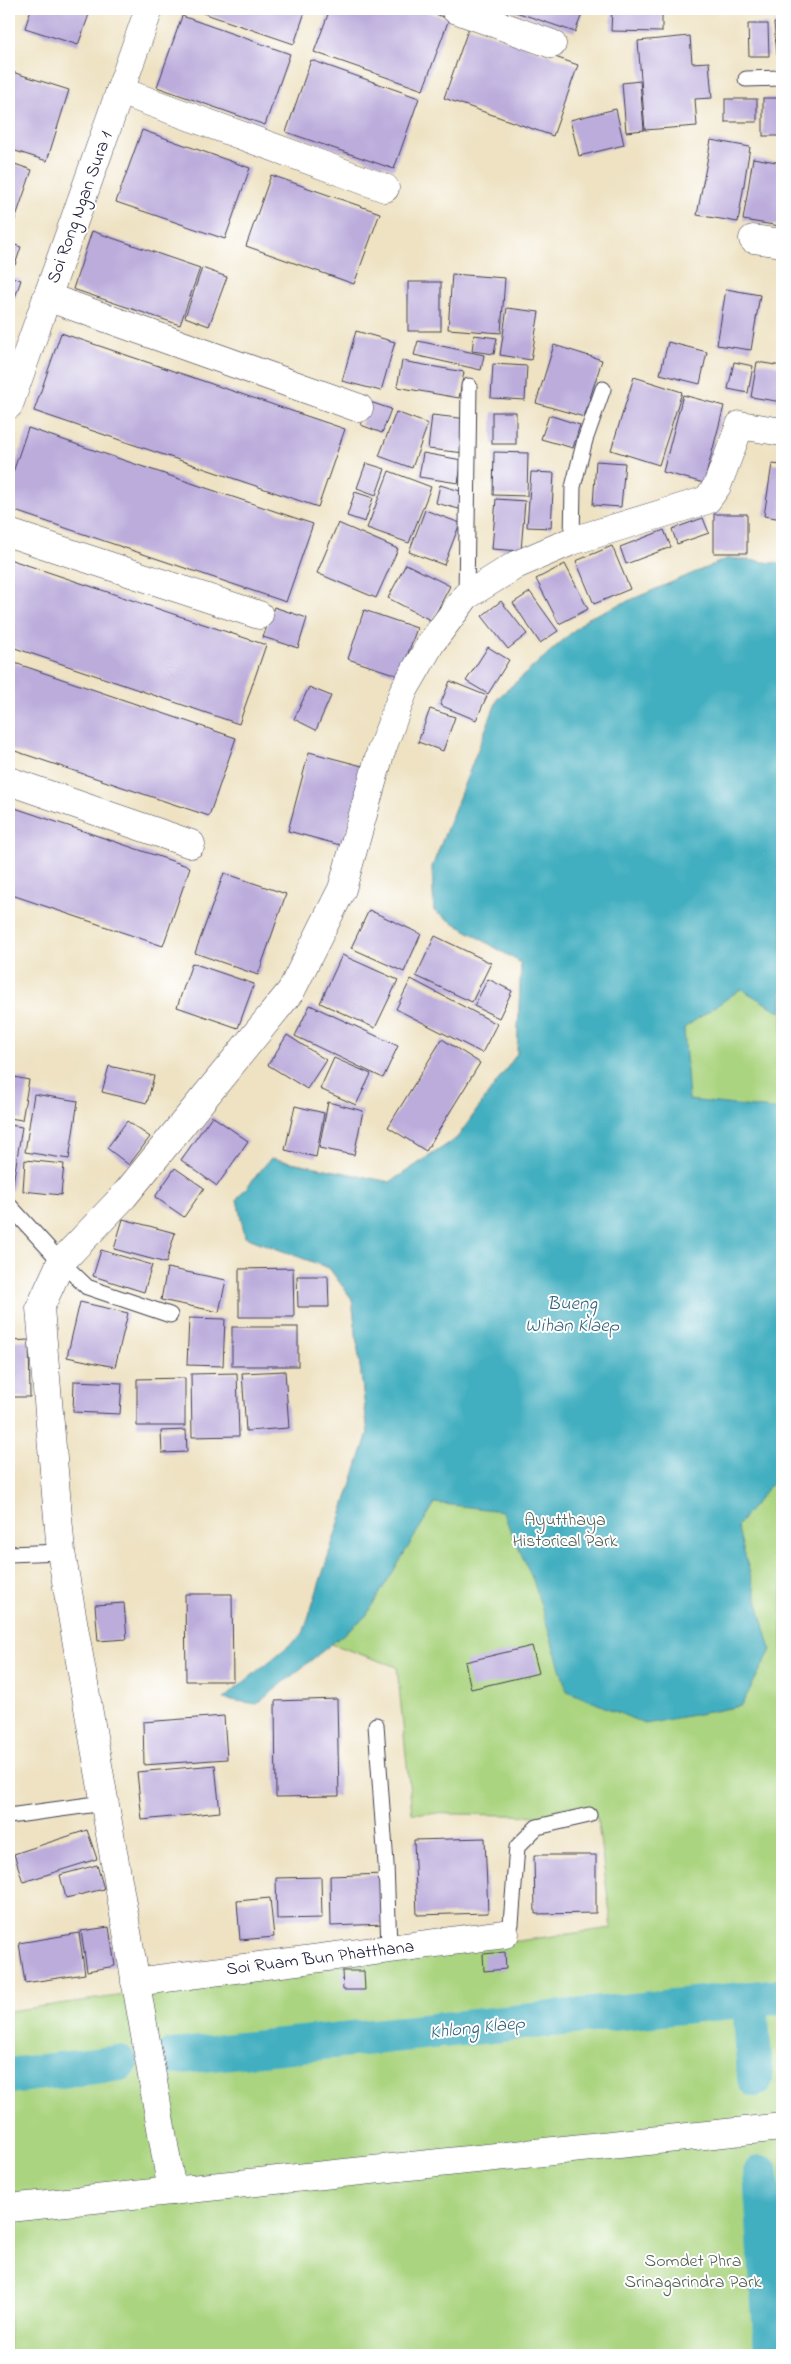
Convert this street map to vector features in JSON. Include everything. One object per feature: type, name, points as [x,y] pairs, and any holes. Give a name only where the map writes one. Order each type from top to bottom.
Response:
[{"type":"street","name":"Soi Rong Ngan Sura 1","points":[[9,404],[149,9]]},
{"type":"street","points":[[455,9],[552,44]]},
{"type":"street","points":[[120,91],[385,188]]},
{"type":"street","points":[[753,239],[782,243]]},
{"type":"street","points":[[46,297],[359,408]]},
{"type":"street","points":[[172,2192],[60,1552],[40,1308],[61,1262],[124,1196],[291,991],[342,889],[380,754],[404,690],[431,643],[466,596],[516,564],[572,541],[707,500],[717,486],[740,425],[782,432]]},
{"type":"street","points":[[9,533],[259,615]]},
{"type":"street","points":[[9,781],[191,844]]},
{"type":"street","name":"Soi Ruam Bun Phatthana","points":[[136,1982],[389,1947],[490,1938],[505,1934]]},
{"type":"street","points":[[9,2208],[782,2127]]},
{"type":"lane","points":[[746,79],[782,78]]},
{"type":"lane","points":[[466,596],[469,386]]},
{"type":"lane","points":[[572,541],[573,487],[585,440],[603,389]]},
{"type":"lane","points":[[9,1205],[61,1262],[87,1287],[170,1315]]},
{"type":"lane","points":[[9,1554],[60,1552]]},
{"type":"lane","points":[[376,1725],[386,1864],[389,1947]]},
{"type":"lane","points":[[9,1816],[104,1803]]},
{"type":"lane","points":[[505,1934],[511,1924],[517,1847],[537,1827],[589,1815]]},
{"type":"green space","name":"Ayutthaya Historical Park","points":[[729,558],[782,564],[782,2355],[9,2355],[9,2011],[612,1928],[597,1817],[412,1813],[397,1667],[303,1634],[368,1433],[352,1299],[329,1268],[245,1237],[237,1199],[271,1158],[390,1182],[457,1138],[517,1054],[521,963],[434,911],[432,867],[498,698],[588,618]]},
{"type":"water","name":"Bueng Wihan Klaep","points":[[729,558],[782,564],[782,1013],[741,989],[684,1028],[689,1100],[782,1110],[782,1471],[737,1526],[771,1650],[741,1706],[645,1724],[567,1691],[533,1580],[502,1511],[435,1503],[366,1616],[257,1704],[223,1699],[303,1634],[368,1433],[352,1299],[329,1268],[245,1237],[237,1199],[271,1158],[390,1182],[457,1138],[517,1054],[521,963],[434,911],[432,867],[498,698],[588,618]]},
{"type":"building","points":[[31,9],[91,9],[78,45],[25,28]]},
{"type":"building","points":[[191,9],[306,9],[294,44]]},
{"type":"building","points":[[330,9],[420,9],[449,19],[423,90],[314,52]]},
{"type":"building","points":[[507,9],[584,9],[575,32]]},
{"type":"building","points":[[612,9],[662,9],[662,32],[611,31]]},
{"type":"building","points":[[182,16],[290,54],[265,125],[157,87]]},
{"type":"building","points":[[782,22],[782,55],[777,55],[774,23]]},
{"type":"building","points":[[748,24],[768,24],[769,56],[749,56]]},
{"type":"building","points":[[469,27],[578,65],[553,136],[444,98]]},
{"type":"building","points":[[690,36],[692,63],[709,62],[712,98],[695,99],[697,126],[645,130],[638,41]]},
{"type":"building","points":[[311,60],[419,98],[394,169],[286,132]]},
{"type":"building","points":[[9,71],[69,90],[47,161],[9,149]]},
{"type":"building","points":[[640,81],[644,130],[626,132],[622,83]]},
{"type":"building","points":[[763,98],[782,98],[782,136],[763,136]]},
{"type":"building","points":[[725,99],[757,99],[757,122],[725,122]]},
{"type":"building","points":[[616,109],[624,145],[579,156],[570,120]]},
{"type":"building","points":[[142,130],[250,168],[225,239],[116,202]]},
{"type":"building","points":[[711,140],[750,147],[738,222],[697,215]]},
{"type":"building","points":[[753,158],[782,163],[780,226],[743,220]]},
{"type":"building","points":[[9,162],[32,170],[9,237]]},
{"type":"building","points":[[271,175],[380,213],[354,284],[246,246]]},
{"type":"building","points":[[92,231],[200,268],[180,325],[73,289]]},
{"type":"building","points":[[9,243],[21,247],[15,265],[9,263]]},
{"type":"building","points":[[202,268],[227,277],[209,326],[185,317]]},
{"type":"building","points":[[452,274],[505,278],[501,333],[448,329]]},
{"type":"building","points":[[9,276],[21,280],[9,315]]},
{"type":"building","points":[[408,282],[441,282],[441,331],[408,331]]},
{"type":"building","points":[[726,289],[760,295],[751,350],[717,345]]},
{"type":"building","points":[[507,308],[539,312],[531,360],[500,355]]},
{"type":"building","points":[[356,331],[395,342],[381,391],[342,381]]},
{"type":"building","points":[[61,333],[345,429],[318,507],[34,411]]},
{"type":"building","points":[[474,335],[497,338],[494,354],[472,351]]},
{"type":"building","points":[[418,341],[484,355],[481,370],[414,355]]},
{"type":"building","points":[[668,342],[707,352],[700,384],[660,374]]},
{"type":"building","points":[[554,345],[602,360],[584,417],[536,403]]},
{"type":"building","points":[[402,361],[464,372],[459,398],[397,387]]},
{"type":"building","points":[[734,362],[753,366],[748,393],[728,389]]},
{"type":"building","points":[[757,362],[782,366],[782,402],[751,397]]},
{"type":"building","points":[[493,364],[527,366],[525,400],[491,398]]},
{"type":"building","points":[[634,377],[682,392],[659,465],[611,450]]},
{"type":"building","points":[[683,395],[724,406],[704,483],[663,472]]},
{"type":"building","points":[[370,402],[391,409],[382,433],[361,425]]},
{"type":"building","points":[[396,412],[428,424],[412,468],[379,456]]},
{"type":"building","points":[[492,412],[516,412],[516,444],[492,444]]},
{"type":"building","points":[[432,415],[468,419],[465,453],[428,449]]},
{"type":"building","points":[[549,415],[580,425],[573,448],[541,439]]},
{"type":"building","points":[[28,428],[313,524],[286,602],[9,509],[9,484]]},
{"type":"building","points":[[494,452],[528,453],[527,496],[493,495]]},
{"type":"building","points":[[423,453],[462,460],[458,483],[419,477]]},
{"type":"building","points":[[596,461],[625,463],[621,507],[593,505]]},
{"type":"building","points":[[366,463],[385,469],[376,495],[357,488]]},
{"type":"building","points":[[772,464],[782,465],[782,519],[764,516]]},
{"type":"building","points":[[389,471],[431,487],[409,543],[367,528]]},
{"type":"building","points":[[531,472],[554,473],[551,528],[527,527]]},
{"type":"building","points":[[440,485],[467,493],[463,510],[436,503]]},
{"type":"building","points":[[355,492],[373,498],[365,522],[347,516]]},
{"type":"building","points":[[496,499],[525,501],[521,551],[492,549]]},
{"type":"building","points":[[425,510],[460,523],[444,565],[409,552]]},
{"type":"building","points":[[714,514],[747,514],[747,553],[714,553]]},
{"type":"building","points":[[703,518],[709,533],[677,544],[672,529]]},
{"type":"building","points":[[338,523],[398,549],[376,598],[317,573]]},
{"type":"building","points":[[664,530],[671,547],[626,564],[620,547]]},
{"type":"building","points":[[612,546],[630,589],[594,604],[576,561]]},
{"type":"building","points":[[9,559],[266,645],[239,724],[9,646]]},
{"type":"building","points":[[406,564],[450,586],[432,621],[388,598]]},
{"type":"building","points":[[565,564],[588,609],[559,624],[536,579]]},
{"type":"building","points":[[530,592],[558,631],[540,643],[513,603]]},
{"type":"building","points":[[501,601],[527,634],[508,649],[482,616]]},
{"type":"building","points":[[274,607],[307,618],[298,648],[263,637]]},
{"type":"building","points":[[364,610],[417,628],[400,676],[348,659]]},
{"type":"building","points":[[488,647],[509,660],[488,694],[466,681]]},
{"type":"building","points":[[9,661],[236,738],[209,816],[9,749]]},
{"type":"building","points":[[450,681],[487,696],[476,720],[440,705]]},
{"type":"building","points":[[309,687],[331,696],[316,730],[294,719]]},
{"type":"building","points":[[430,709],[455,717],[443,751],[418,742]]},
{"type":"building","points":[[309,752],[366,767],[344,846],[288,831]]},
{"type":"building","points":[[9,806],[190,867],[163,946],[9,894]]},
{"type":"building","points":[[224,873],[286,894],[258,975],[195,953]]},
{"type":"building","points":[[369,910],[421,934],[404,972],[351,948]]},
{"type":"building","points":[[435,936],[491,963],[472,1002],[416,976]]},
{"type":"building","points":[[342,955],[398,980],[375,1028],[320,1003]]},
{"type":"building","points":[[192,963],[254,984],[238,1028],[177,1007]]},
{"type":"building","points":[[411,979],[497,1024],[482,1053],[396,1009]]},
{"type":"building","points":[[488,979],[512,991],[499,1018],[474,1006]]},
{"type":"building","points":[[310,1005],[398,1046],[383,1078],[295,1036]]},
{"type":"building","points":[[287,1035],[326,1060],[307,1089],[268,1065]]},
{"type":"building","points":[[442,1039],[480,1063],[426,1151],[388,1127]]},
{"type":"building","points":[[334,1058],[371,1074],[356,1105],[320,1089]]},
{"type":"building","points":[[109,1066],[154,1076],[147,1103],[102,1092]]},
{"type":"building","points":[[9,1076],[29,1080],[22,1120],[9,1118]]},
{"type":"building","points":[[34,1094],[78,1101],[69,1159],[25,1152]]},
{"type":"building","points":[[328,1102],[363,1111],[354,1155],[319,1148]]},
{"type":"building","points":[[295,1106],[324,1113],[316,1157],[285,1150]]},
{"type":"building","points":[[212,1116],[248,1141],[217,1186],[181,1160]]},
{"type":"building","points":[[127,1121],[150,1137],[129,1165],[107,1148]]},
{"type":"building","points":[[9,1125],[22,1127],[12,1190],[9,1190]]},
{"type":"building","points":[[25,1160],[64,1164],[61,1195],[23,1191]]},
{"type":"building","points":[[175,1168],[204,1188],[184,1217],[155,1197]]},
{"type":"building","points":[[123,1219],[175,1233],[166,1263],[114,1249]]},
{"type":"building","points":[[101,1250],[152,1265],[144,1292],[93,1276]]},
{"type":"building","points":[[167,1268],[226,1280],[219,1312],[161,1300]]},
{"type":"building","points":[[293,1268],[294,1317],[239,1317],[239,1269]]},
{"type":"building","points":[[297,1276],[328,1276],[329,1307],[298,1307]]},
{"type":"building","points":[[80,1302],[128,1313],[115,1367],[67,1357]]},
{"type":"building","points":[[189,1318],[225,1319],[223,1366],[187,1365]]},
{"type":"building","points":[[232,1327],[298,1327],[298,1366],[232,1366]]},
{"type":"building","points":[[29,1340],[30,1397],[9,1397],[9,1341]]},
{"type":"building","points":[[285,1371],[289,1428],[246,1431],[242,1373]]},
{"type":"building","points":[[237,1373],[239,1436],[192,1437],[191,1374]]},
{"type":"building","points":[[185,1378],[185,1426],[137,1426],[137,1379]]},
{"type":"building","points":[[74,1381],[122,1383],[120,1414],[73,1412]]},
{"type":"building","points":[[186,1430],[187,1452],[162,1453],[161,1431]]},
{"type":"building","points":[[185,1594],[232,1594],[233,1681],[186,1681]]},
{"type":"building","points":[[124,1603],[127,1639],[98,1641],[95,1605]]},
{"type":"building","points":[[532,1646],[539,1673],[471,1689],[465,1662]]},
{"type":"building","points":[[337,1699],[339,1796],[276,1797],[275,1701]]},
{"type":"building","points":[[224,1716],[227,1759],[144,1765],[143,1722]]},
{"type":"building","points":[[215,1765],[220,1812],[142,1820],[137,1772]]},
{"type":"building","points":[[87,1830],[97,1859],[23,1882],[14,1854]]},
{"type":"building","points":[[485,1838],[488,1913],[417,1915],[414,1840]]},
{"type":"building","points":[[534,1855],[596,1855],[596,1913],[535,1914]]},
{"type":"building","points":[[97,1865],[104,1889],[66,1898],[60,1875]]},
{"type":"building","points":[[384,1874],[385,1924],[331,1926],[330,1876]]},
{"type":"building","points":[[321,1877],[322,1918],[277,1919],[276,1878]]},
{"type":"building","points":[[270,1898],[274,1937],[240,1940],[237,1901]]},
{"type":"building","points":[[109,1927],[115,1966],[87,1971],[81,1931]]},
{"type":"building","points":[[79,1933],[85,1974],[25,1983],[19,1943]]},
{"type":"building","points":[[505,1952],[506,1969],[484,1971],[483,1954]]},
{"type":"building","points":[[342,1971],[364,1971],[365,1990],[343,1990]]},
{"type":"waterway","name":"Khlong Klaep","points":[[172,2057],[782,1996]]},
{"type":"waterway","points":[[750,1999],[755,2079]]},
{"type":"waterway","name":"Khlong Klaep","points":[[9,2076],[120,2063]]},
{"type":"waterway","points":[[761,2173],[772,2355]]},
{"type":"park label","name":"Somdet Phra Srinagarindra Park","points":[[693,2270]]}]
